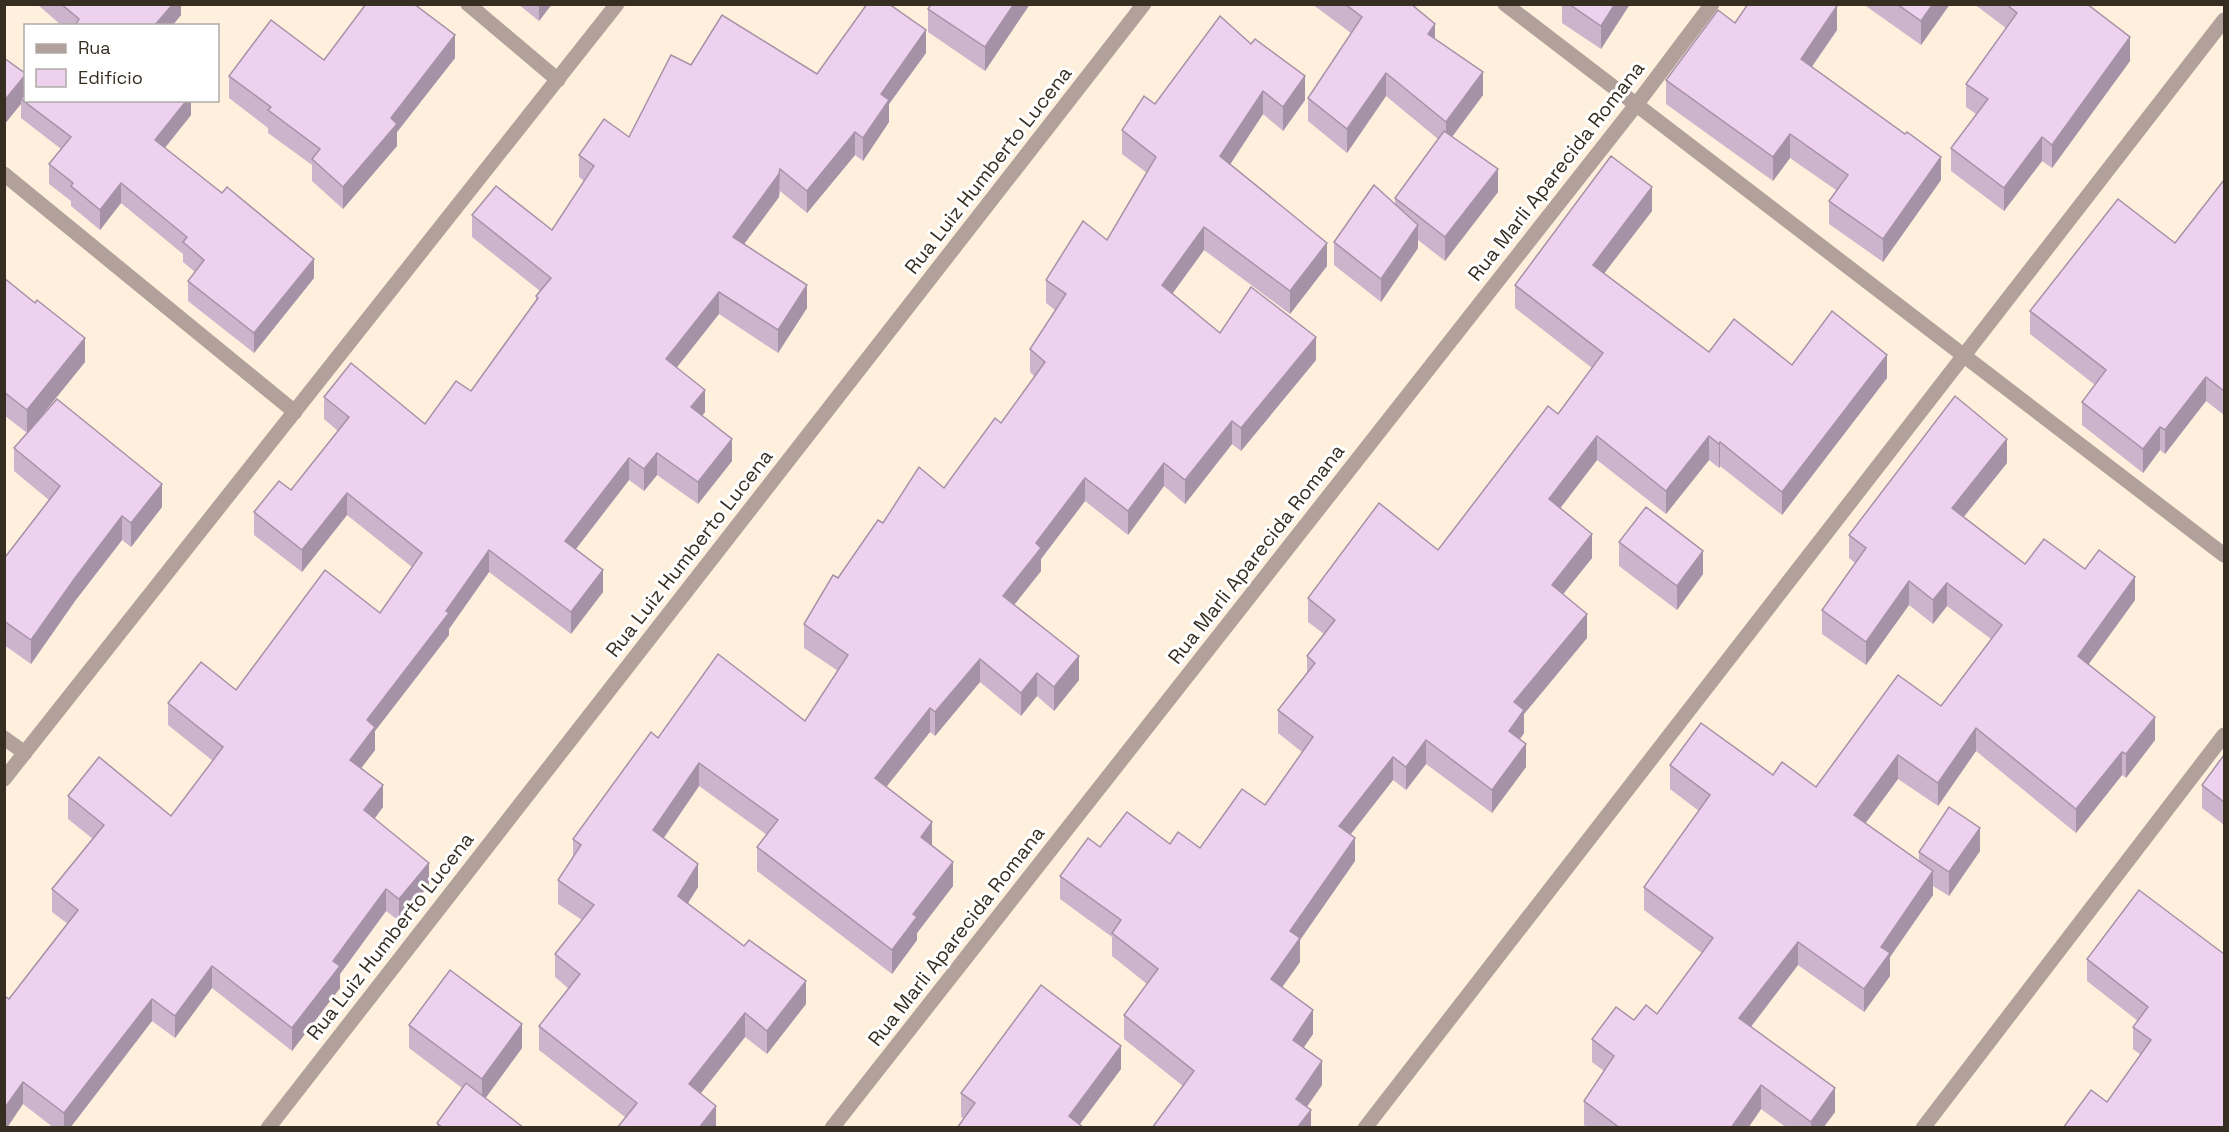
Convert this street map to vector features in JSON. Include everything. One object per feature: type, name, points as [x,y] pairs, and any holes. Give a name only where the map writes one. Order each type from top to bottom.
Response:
[{"type":"street","points":[[468,4],[558,80]]},
{"type":"street","points":[[4,779],[617,4]]},
{"type":"street","name":"Rua Luiz Humberto Lucena","points":[[268,1128],[1144,4]]},
{"type":"street","points":[[1505,4],[2224,555]]},
{"type":"street","name":"Rua Marli Aparecida Romana","points":[[831,1128],[1636,105],[1712,4]]},
{"type":"street","points":[[1365,1128],[2224,20]]},
{"type":"street","points":[[4,174],[295,412]]},
{"type":"street","points":[[1923,1128],[2224,735]]},
{"type":"street","points":[[4,738],[26,753]]},
{"type":"building","points":[[61,4],[173,4],[156,24],[76,24],[79,19]]},
{"type":"building","points":[[366,4],[414,4],[455,35],[391,118],[397,124],[343,187],[312,159],[320,149],[268,110],[271,107],[229,76],[271,20],[324,60]]},
{"type":"building","points":[[867,4],[889,4],[926,30],[881,94],[889,100],[863,138],[855,132],[807,191],[780,169],[779,174],[733,237],[807,285],[778,330],[719,292],[666,359],[705,390],[691,407],[732,439],[698,482],[657,453],[644,469],[629,458],[565,541],[603,570],[571,612],[489,550],[446,611],[449,613],[367,720],[375,727],[350,760],[383,785],[364,810],[429,863],[399,899],[386,889],[333,961],[340,966],[292,1028],[212,966],[175,1016],[152,999],[64,1113],[23,1082],[4,1109],[4,996],[9,999],[78,910],[52,889],[104,825],[68,796],[99,757],[171,816],[223,747],[168,703],[201,662],[236,690],[325,570],[380,613],[422,553],[347,493],[302,550],[254,512],[279,481],[291,490],[349,417],[324,397],[351,363],[425,424],[456,381],[471,391],[538,298],[536,296],[551,278],[472,215],[496,186],[552,230],[594,166],[579,155],[604,119],[629,137],[671,55],[691,65],[722,15],[817,74]]},
{"type":"building","points":[[931,4],[1014,4],[985,47],[928,9]]},
{"type":"building","points":[[1345,4],[1411,4],[1435,24],[1428,34],[1483,72],[1446,122],[1386,73],[1347,129],[1308,98],[1362,17]]},
{"type":"building","points":[[1569,4],[1615,4],[1601,26]]},
{"type":"building","points":[[1748,4],[1835,4],[1837,6],[1801,59],[1905,134],[1907,132],[1941,157],[1883,239],[1829,201],[1848,175],[1790,134],[1773,157],[1666,80],[1718,10],[1735,23]]},
{"type":"building","points":[[1897,4],[1933,4],[1921,21]]},
{"type":"building","points":[[2006,4],[2087,4],[2130,37],[2052,145],[2042,137],[2004,188],[1951,148],[1988,99],[1966,84],[2017,13]]},
{"type":"building","points":[[1220,16],[1251,44],[1255,39],[1305,76],[1283,107],[1263,91],[1220,156],[1327,243],[1290,291],[1204,227],[1162,285],[1220,333],[1251,287],[1316,337],[1241,428],[1232,421],[1185,480],[1164,463],[1128,511],[1085,478],[1036,543],[1041,548],[1003,596],[1079,656],[1054,687],[1037,673],[1021,693],[980,659],[935,712],[930,708],[875,778],[932,822],[921,837],[953,862],[913,914],[917,917],[892,950],[757,847],[778,820],[699,763],[653,830],[698,864],[678,896],[744,946],[749,940],[806,981],[767,1031],[745,1013],[689,1084],[716,1106],[699,1128],[617,1128],[637,1103],[539,1026],[580,974],[555,954],[594,905],[558,880],[581,845],[573,839],[651,732],[658,738],[718,654],[805,721],[848,655],[804,624],[833,575],[838,578],[878,520],[883,523],[919,467],[944,488],[995,418],[1001,423],[1045,362],[1030,349],[1066,294],[1046,280],[1083,221],[1107,240],[1156,157],[1122,130],[1144,96],[1155,104]]},
{"type":"building","points":[[4,58],[24,73],[24,76],[4,101]]},
{"type":"building","points":[[25,102],[185,102],[155,140],[222,193],[227,187],[314,259],[254,333],[188,281],[204,260],[183,242],[187,237],[121,183],[100,210],[71,186],[73,183],[49,164],[71,137]]},
{"type":"building","points":[[1444,131],[1498,169],[1445,237],[1395,198]]},
{"type":"building","points":[[1611,156],[1652,187],[1593,265],[1709,352],[1734,319],[1792,365],[1832,311],[1887,355],[1782,492],[1720,442],[1719,444],[1709,436],[1666,491],[1597,436],[1549,499],[1592,534],[1552,585],[1587,614],[1514,702],[1524,710],[1509,731],[1526,744],[1492,790],[1426,740],[1406,767],[1393,757],[1339,826],[1355,838],[1290,931],[1300,938],[1271,979],[1313,1010],[1293,1040],[1322,1061],[1296,1099],[1311,1110],[1297,1128],[1152,1128],[1194,1071],[1124,1015],[1158,969],[1112,933],[1121,920],[1060,876],[1088,838],[1100,847],[1127,812],[1170,844],[1178,832],[1200,848],[1242,789],[1265,805],[1313,737],[1278,710],[1315,663],[1307,656],[1335,620],[1308,598],[1379,503],[1438,550],[1548,406],[1558,414],[1603,353],[1515,285]]},
{"type":"building","points":[[2224,180],[2224,391],[2206,377],[2165,430],[2160,427],[2143,449],[2082,402],[2106,370],[2030,311],[2118,199],[2175,243]]},
{"type":"building","points":[[1374,185],[1418,225],[1381,279],[1334,242]]},
{"type":"building","points":[[4,278],[35,303],[37,300],[85,338],[27,410],[4,392]]},
{"type":"building","points":[[1955,396],[2007,439],[1952,508],[2025,564],[2044,539],[2085,569],[2099,550],[2135,577],[2078,656],[2155,717],[2126,754],[2122,752],[2076,809],[1976,728],[1938,783],[1898,755],[1854,815],[1933,871],[1881,947],[1890,953],[1864,989],[1798,942],[1739,1018],[1835,1088],[1811,1122],[1761,1085],[1731,1128],[1620,1128],[1584,1101],[1614,1056],[1592,1039],[1616,1007],[1634,1020],[1646,1005],[1657,1014],[1713,938],[1644,887],[1710,795],[1670,765],[1701,723],[1773,775],[1782,762],[1816,787],[1898,675],[1941,706],[2002,625],[1947,583],[1933,600],[1909,581],[1866,642],[1822,610],[1866,548],[1849,535]]},
{"type":"building","points":[[57,399],[162,484],[131,523],[122,516],[31,640],[4,621],[4,555],[6,556],[60,486],[14,448]]},
{"type":"building","points":[[1646,507],[1703,551],[1677,586],[1619,542]]},
{"type":"building","points":[[2224,755],[2224,802],[2202,785]]},
{"type":"building","points":[[1949,807],[1980,828],[1949,872],[1919,852]]},
{"type":"building","points":[[2139,890],[2224,954],[2224,1128],[2063,1128],[2091,1090],[2107,1102],[2151,1040],[2133,1027],[2148,1007],[2087,959]]},
{"type":"building","points":[[450,970],[522,1024],[482,1079],[409,1025]]},
{"type":"building","points":[[1041,985],[1121,1046],[1069,1116],[1084,1128],[957,1128],[975,1103],[961,1093]]},
{"type":"building","points":[[466,1083],[524,1128],[443,1128],[437,1123]]}]
